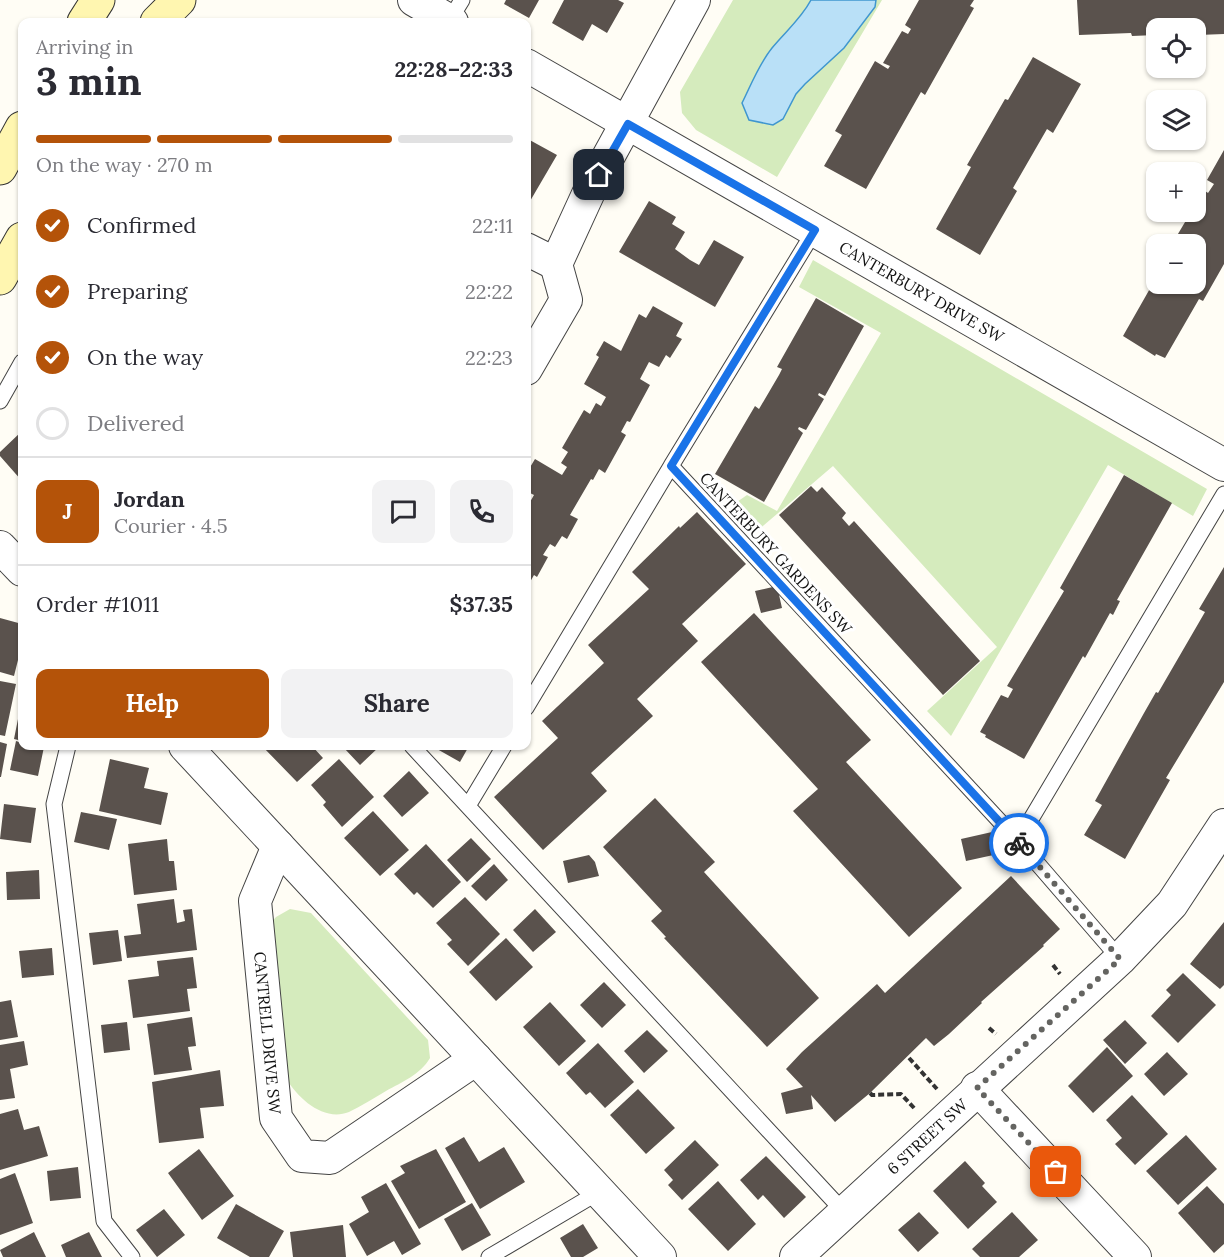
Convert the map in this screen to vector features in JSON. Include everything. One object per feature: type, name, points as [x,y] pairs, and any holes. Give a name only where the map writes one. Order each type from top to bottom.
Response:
[{"type":"main road","points":[[87,18],[98,0]]},
{"type":"main road","points":[[0,168],[18,135]]},
{"type":"main road","points":[[0,278],[18,246]]},
{"type":"street","points":[[531,360],[566,300],[556,264],[589,192],[694,0]]},
{"type":"street","points":[[416,9],[454,14]]},
{"type":"street","name":"CANTERBURY DRIVE SW","points":[[531,68],[1224,465]]},
{"type":"street","points":[[531,252],[556,264]]},
{"type":"street","points":[[0,547],[18,566]]},
{"type":"street","points":[[189,750],[660,1257]]},
{"type":"street","name":"6 STREET SW","points":[[796,1257],[977,1088],[1120,959],[1172,904],[1224,825]]},
{"type":"street","name":"CANTRELL DRIVE SW","points":[[278,846],[255,901],[276,1118],[302,1156],[330,1158],[476,1059]]},
{"type":"street","points":[[977,1088],[1135,1257]]},
{"type":"lane","points":[[531,700],[815,230]]},
{"type":"lane","points":[[0,401],[18,369]]},
{"type":"lane","name":"CANTERBURY GARDENS SW","points":[[671,466],[1018,842],[1120,959]]},
{"type":"lane","points":[[1018,842],[1224,494]]},
{"type":"lane","points":[[67,750],[54,804],[104,1221],[132,1257]]},
{"type":"lane","points":[[416,750],[845,1213]]},
{"type":"lane","points":[[468,806],[502,750]]},
{"type":"lane","points":[[489,1257],[599,1192]]},
{"type":"path","points":[[1053,965],[1060,974]]},
{"type":"path","points":[[989,1028],[996,1034]]},
{"type":"path","points":[[909,1058],[937,1089]]},
{"type":"path","points":[[870,1093],[872,1095],[901,1094],[915,1109]]},
{"type":"green space","points":[[733,0],[882,0],[777,177],[696,130],[682,113],[680,92]]},
{"type":"green space","points":[[813,260],[1207,489],[1193,516],[1108,465],[951,736],[927,711],[997,647],[833,466],[756,532],[734,504],[747,495],[777,511],[881,333],[799,287]]},
{"type":"green space","points":[[290,909],[311,913],[428,1040],[430,1058],[416,1074],[349,1112],[330,1114],[313,1107],[287,1080],[271,923],[276,917]]},
{"type":"water","points":[[811,0],[876,0],[875,7],[844,48],[796,94],[783,119],[773,125],[749,120],[742,103],[756,75],[767,54],[798,19]]},
{"type":"building","points":[[506,0],[539,0],[529,18],[504,4]]},
{"type":"building","points":[[564,0],[618,0],[624,3],[607,33],[592,24],[583,41],[552,23]]},
{"type":"building","points":[[919,0],[974,0],[970,6],[974,8],[925,95],[921,92],[866,189],[824,166],[842,135],[835,131],[875,61],[888,69],[890,66],[883,63],[902,31],[908,34],[911,29],[905,25]]},
{"type":"building","points":[[1077,0],[1224,0],[1224,34],[1206,35],[1206,18],[1146,18],[1146,35],[1132,36],[1131,33],[1079,35]]},
{"type":"building","points":[[1033,57],[1081,84],[1053,133],[1047,129],[1013,188],[1017,191],[980,255],[936,229],[971,167],[967,165],[1005,99],[1008,100]]},
{"type":"building","points":[[531,141],[557,155],[531,199]]},
{"type":"building","points":[[1224,150],[1224,264],[1203,301],[1199,299],[1165,358],[1156,354],[1155,356],[1123,336],[1147,294],[1206,294],[1206,234],[1178,234],[1185,222],[1206,222],[1206,192],[1208,193],[1214,184],[1207,180]]},
{"type":"building","points":[[649,201],[676,217],[672,224],[685,232],[675,249],[690,260],[699,265],[714,240],[744,257],[715,307],[619,252]]},
{"type":"building","points":[[816,298],[864,326],[825,396],[819,393],[818,395],[824,399],[806,430],[799,427],[798,429],[803,433],[764,502],[715,474],[755,406],[759,409],[779,375],[782,369],[777,367]]},
{"type":"building","points":[[653,306],[683,323],[676,336],[682,339],[670,358],[666,355],[659,367],[649,362],[640,379],[650,385],[630,422],[627,421],[621,432],[626,435],[605,473],[599,469],[570,515],[578,519],[567,539],[562,536],[555,547],[550,544],[543,555],[548,557],[537,577],[534,575],[531,580],[531,500],[534,495],[531,494],[531,466],[535,459],[562,475],[567,467],[561,463],[568,452],[562,448],[584,410],[590,414],[596,403],[601,406],[606,397],[584,384],[599,357],[596,355],[604,341],[621,351],[639,314],[646,318]]},
{"type":"building","points":[[18,435],[18,476],[0,456],[0,452]]},
{"type":"building","points":[[1124,475],[1172,503],[1117,600],[1120,601],[1113,615],[1110,613],[1085,658],[1083,656],[1024,759],[980,732],[1001,695],[1008,698],[1013,689],[1007,686],[1064,591],[1060,588]]},
{"type":"building","points":[[811,486],[817,492],[822,487],[846,513],[842,518],[849,526],[854,521],[980,661],[943,695],[779,515]]},
{"type":"building","points":[[697,512],[746,564],[682,624],[698,641],[637,699],[653,716],[591,773],[607,791],[543,850],[494,797],[558,738],[542,721],[604,663],[588,645],[649,589],[632,572],[679,526],[680,528]]},
{"type":"building","points":[[1224,567],[1224,682],[1166,778],[1170,780],[1125,859],[1084,835],[1102,805],[1095,801],[1156,692],[1158,693],[1205,612],[1199,609]]},
{"type":"building","points":[[777,586],[782,608],[761,613],[755,591]]},
{"type":"building","points":[[754,613],[871,740],[846,762],[962,888],[909,937],[793,811],[818,789],[701,662]]},
{"type":"building","points":[[0,618],[18,623],[18,660],[14,676],[0,672]]},
{"type":"building","points":[[0,681],[16,684],[5,736],[0,735]]},
{"type":"building","points":[[18,719],[18,740],[14,739]]},
{"type":"building","points":[[16,741],[18,742],[18,750],[43,750],[38,776],[10,770]]},
{"type":"building","points":[[0,742],[7,744],[1,777],[0,777]]},
{"type":"building","points":[[266,750],[316,750],[323,758],[297,782]]},
{"type":"building","points":[[346,750],[376,750],[360,765]]},
{"type":"building","points":[[439,750],[467,750],[460,762]]},
{"type":"building","points":[[110,759],[149,768],[144,788],[168,793],[161,825],[99,811]]},
{"type":"building","points":[[339,759],[374,797],[342,827],[323,805],[326,802],[311,785]]},
{"type":"building","points":[[409,771],[429,793],[402,817],[383,796]]},
{"type":"building","points":[[655,798],[715,862],[704,872],[819,998],[767,1047],[664,938],[666,937],[651,921],[662,911],[603,847]]},
{"type":"building","points":[[4,804],[36,808],[31,843],[0,839]]},
{"type":"building","points":[[373,811],[409,850],[380,876],[344,838]]},
{"type":"building","points":[[81,812],[117,819],[109,850],[74,842]]},
{"type":"building","points":[[992,832],[998,854],[966,861],[961,839]]},
{"type":"building","points":[[471,838],[491,859],[467,882],[447,860]]},
{"type":"building","points":[[167,839],[169,861],[174,861],[177,890],[134,895],[128,844]]},
{"type":"building","points":[[426,844],[461,882],[433,908],[417,892],[414,895],[394,874]]},
{"type":"building","points":[[589,855],[595,862],[599,876],[568,883],[563,861]]},
{"type":"building","points":[[494,864],[508,880],[486,901],[471,886]]},
{"type":"building","points":[[39,870],[40,899],[7,900],[6,872]]},
{"type":"building","points":[[1011,876],[1060,929],[1044,946],[949,1034],[934,1046],[926,1038],[870,1093],[835,1122],[811,1095],[813,1109],[786,1114],[781,1093],[803,1087],[786,1069],[802,1052],[877,984],[885,993]]},
{"type":"building","points":[[465,897],[500,934],[468,966],[447,944],[452,940],[436,923]]},
{"type":"building","points":[[174,899],[177,923],[185,921],[183,910],[192,909],[197,950],[127,958],[124,936],[141,934],[137,904]]},
{"type":"building","points":[[535,909],[556,932],[533,952],[513,930]]},
{"type":"building","points":[[1224,922],[1224,985],[1220,989],[1190,964]]},
{"type":"building","points":[[118,930],[122,961],[93,965],[89,933]]},
{"type":"building","points":[[506,938],[533,967],[496,1001],[469,972]]},
{"type":"building","points":[[52,948],[54,975],[22,978],[19,951]]},
{"type":"building","points":[[193,957],[197,988],[187,989],[190,1011],[133,1018],[128,980],[159,976],[157,961]]},
{"type":"building","points":[[1183,973],[1216,1005],[1178,1043],[1151,1016],[1171,995],[1166,990]]},
{"type":"building","points":[[604,982],[626,1005],[602,1028],[580,1005]]},
{"type":"building","points":[[11,1000],[18,1037],[0,1040],[0,1002]]},
{"type":"building","points":[[550,1002],[586,1041],[559,1066],[523,1027]]},
{"type":"building","points":[[192,1017],[196,1046],[188,1047],[192,1070],[154,1075],[147,1024]]},
{"type":"building","points":[[1125,1020],[1147,1043],[1125,1064],[1103,1040]]},
{"type":"building","points":[[127,1022],[130,1050],[104,1053],[101,1025]]},
{"type":"building","points":[[647,1030],[668,1051],[644,1073],[624,1051]]},
{"type":"building","points":[[24,1041],[28,1065],[10,1069],[15,1098],[0,1100],[0,1045]]},
{"type":"building","points":[[598,1043],[634,1082],[605,1108],[590,1092],[586,1095],[566,1073]]},
{"type":"building","points":[[1107,1047],[1133,1076],[1093,1113],[1068,1086]]},
{"type":"building","points":[[1167,1052],[1188,1074],[1164,1096],[1144,1074]]},
{"type":"building","points":[[220,1070],[224,1106],[200,1108],[204,1138],[159,1143],[152,1082]]},
{"type":"building","points":[[638,1089],[675,1128],[646,1154],[610,1115]]},
{"type":"building","points":[[1132,1095],[1168,1134],[1135,1165],[1115,1144],[1122,1138],[1106,1120]]},
{"type":"building","points":[[18,1109],[24,1130],[39,1126],[48,1156],[0,1170],[0,1114]]},
{"type":"building","points":[[1186,1135],[1217,1169],[1178,1205],[1146,1171]]},
{"type":"building","points":[[464,1137],[479,1162],[504,1147],[525,1182],[480,1209],[445,1148]]},
{"type":"building","points":[[695,1140],[719,1165],[682,1200],[668,1185],[673,1180],[664,1170]]},
{"type":"building","points":[[199,1149],[234,1196],[202,1220],[168,1173]]},
{"type":"building","points":[[436,1149],[466,1202],[419,1229],[391,1181],[405,1173],[400,1166]]},
{"type":"building","points":[[766,1156],[806,1197],[784,1218],[763,1195],[758,1200],[740,1180]]},
{"type":"building","points":[[965,1161],[985,1183],[982,1186],[997,1202],[968,1229],[933,1191]]},
{"type":"building","points":[[78,1167],[81,1198],[50,1201],[47,1171]]},
{"type":"building","points":[[15,1173],[33,1223],[0,1235],[0,1179]]},
{"type":"building","points":[[718,1181],[756,1224],[728,1251],[688,1209]]},
{"type":"building","points":[[386,1183],[421,1244],[402,1255],[394,1241],[367,1256],[349,1224],[369,1212],[361,1197]]},
{"type":"building","points":[[1207,1186],[1224,1204],[1224,1244],[1214,1253],[1178,1213]]},
{"type":"building","points":[[472,1203],[491,1235],[462,1251],[444,1219]]},
{"type":"building","points":[[236,1204],[284,1231],[269,1257],[250,1257],[217,1238]]},
{"type":"building","points":[[164,1209],[185,1235],[157,1257],[136,1230]]},
{"type":"building","points":[[919,1212],[939,1233],[918,1252],[898,1230]]},
{"type":"building","points":[[1012,1212],[1038,1240],[1019,1257],[980,1257],[972,1249]]},
{"type":"building","points":[[583,1224],[598,1248],[583,1257],[571,1257],[560,1238]]},
{"type":"building","points":[[343,1225],[346,1257],[293,1257],[290,1232]]},
{"type":"building","points":[[34,1232],[46,1257],[3,1257],[0,1250]]},
{"type":"building","points":[[89,1232],[102,1257],[66,1257],[61,1245]]},
{"type":"way so far","points":[[1019,843],[1120,959],[977,1088],[1056,1172]]},
{"type":"route","points":[[599,175],[628,124],[815,230],[671,466],[1019,843]]}]
